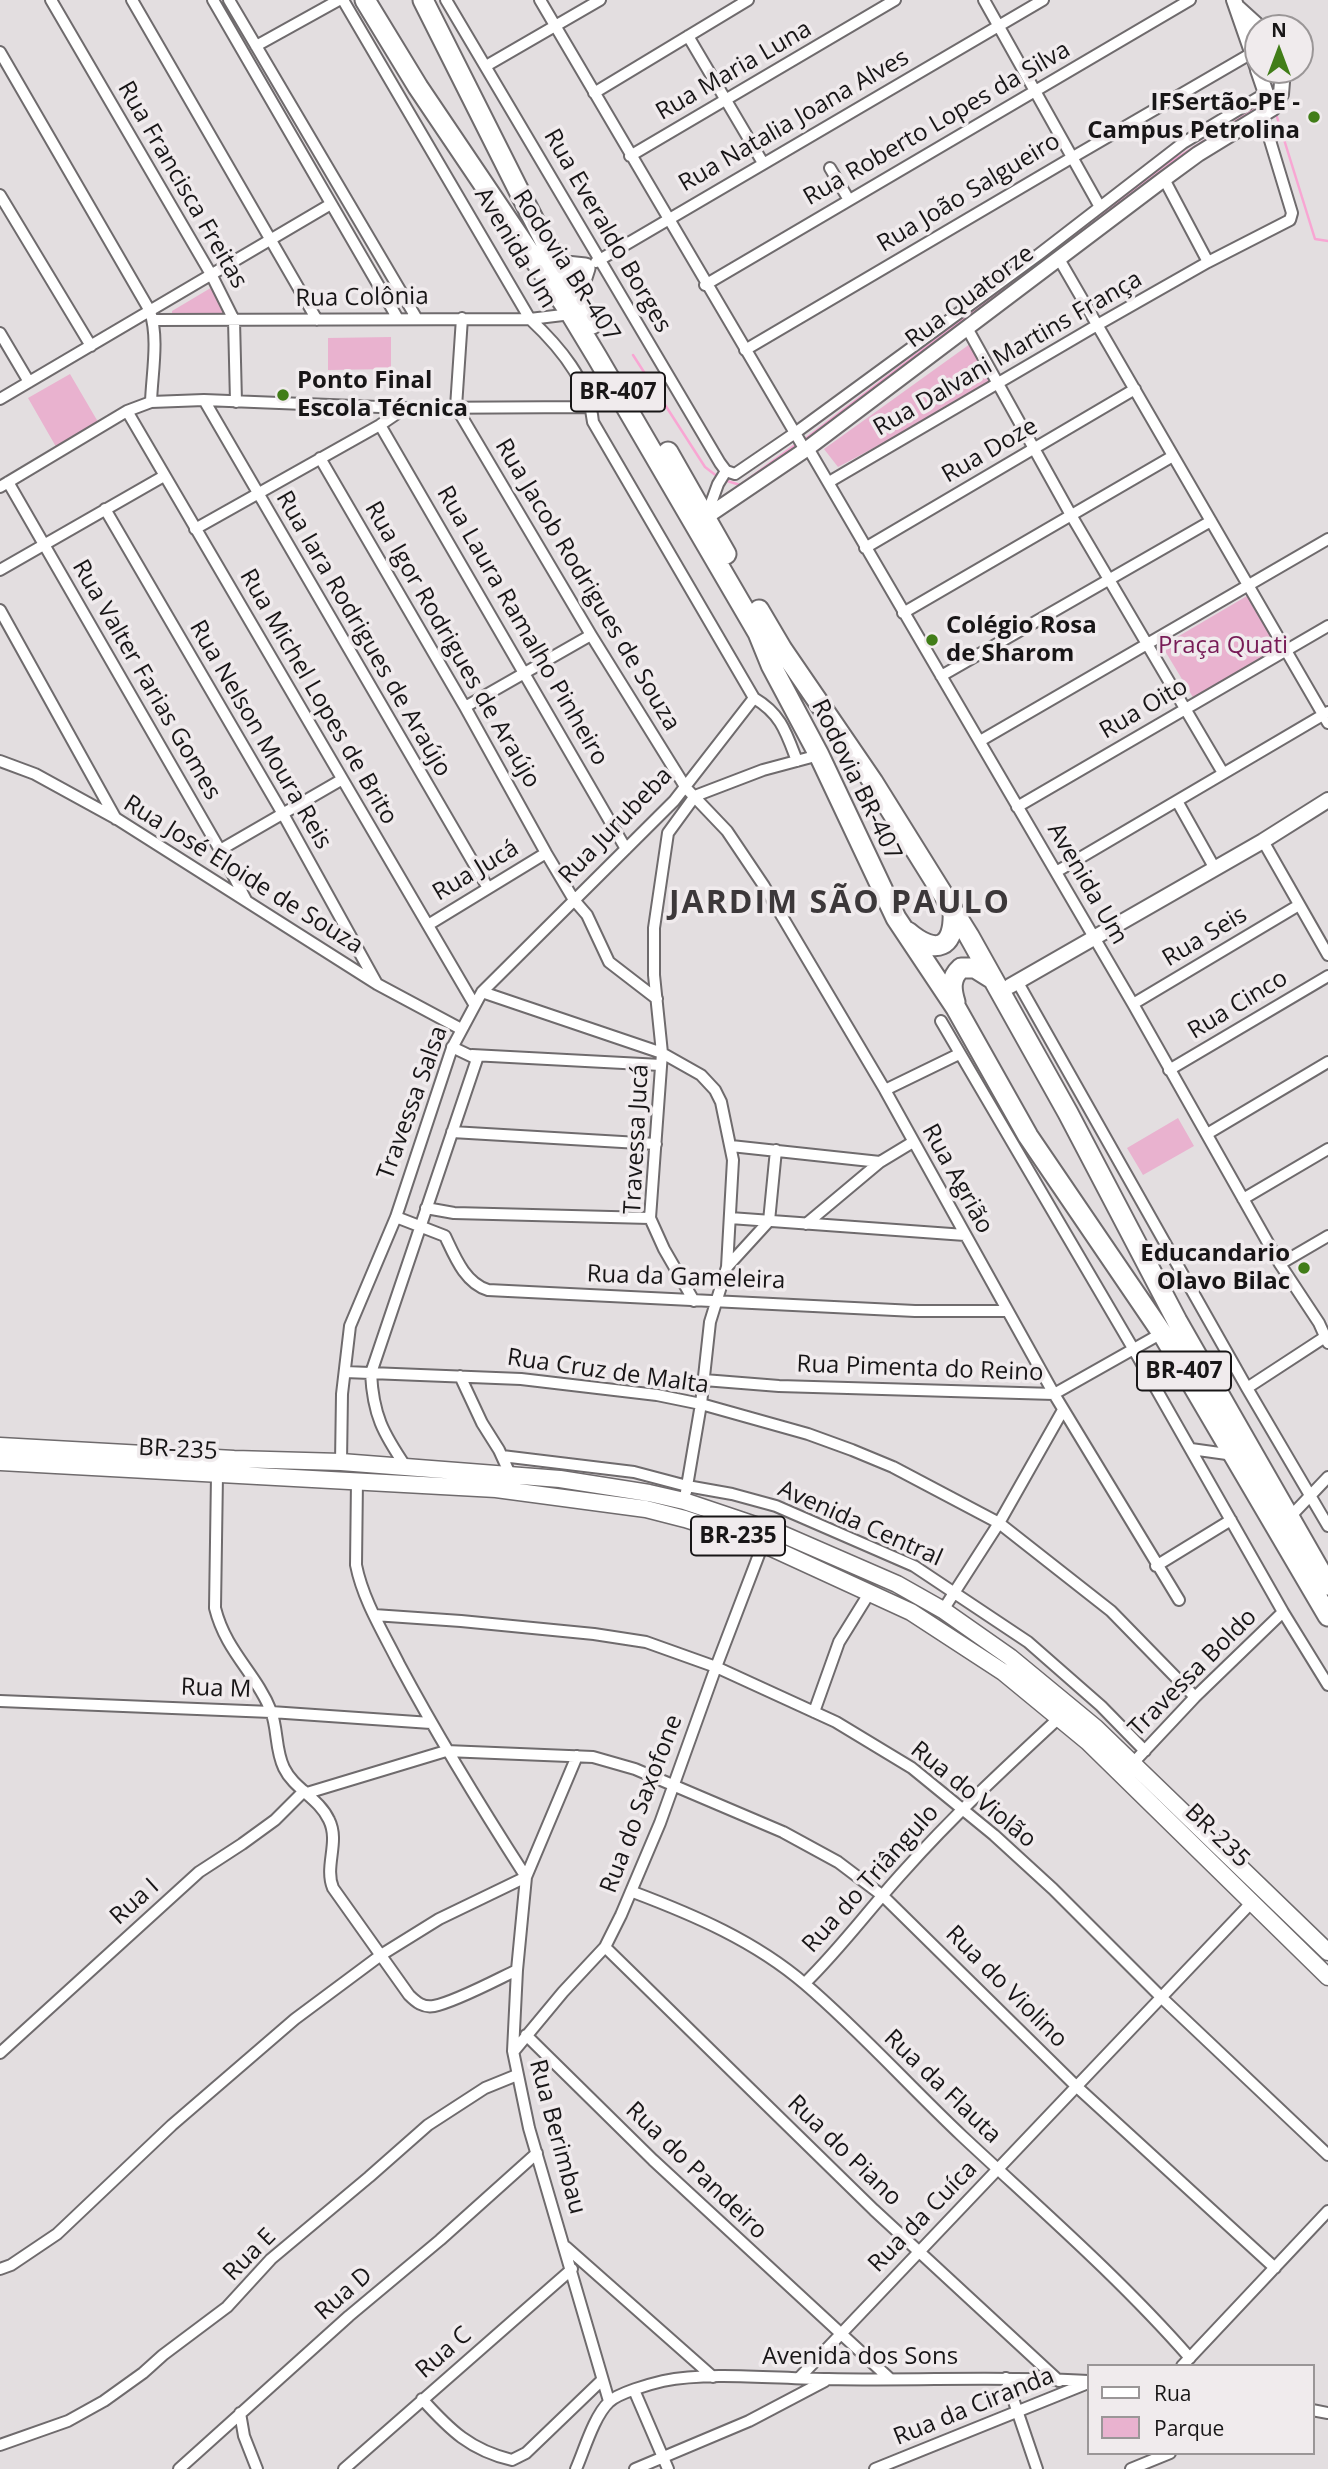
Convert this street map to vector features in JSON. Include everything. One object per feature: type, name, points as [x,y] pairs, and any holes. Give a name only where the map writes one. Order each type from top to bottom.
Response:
[{"type":"highway","name":"Rodovia BR-407","points":[[365,0],[418,87],[571,297],[706,517],[782,649],[866,772],[953,911],[1006,982],[1068,1114],[1177,1321],[1289,1518]]},
{"type":"highway","name":"Rodovia BR-407","points":[[428,2],[571,297],[758,633],[771,665],[819,755],[896,918],[949,1015],[1162,1333],[1328,1616]]},
{"type":"highway","points":[[554,259],[566,266],[592,264]]},
{"type":"highway","points":[[571,297],[592,264]]},
{"type":"highway","points":[[896,918],[919,941],[938,946],[950,939],[954,927],[953,911]]},
{"type":"highway","points":[[949,1015],[954,976],[961,968],[975,968],[1006,982]]},
{"type":"highway","name":"BR-407","points":[[1289,1518],[1328,1585]]},
{"type":"main road","name":"BR-235","points":[[0,1446],[341,1462],[510,1474],[571,1480],[649,1493],[685,1494],[851,1563],[897,1584],[943,1610],[1021,1666],[1096,1728],[1328,1952]]},
{"type":"main road","name":"BR-235","points":[[0,1462],[496,1489],[646,1509],[763,1544],[870,1592],[922,1619],[971,1650],[1060,1717],[1328,1977]]},
{"type":"main road","points":[[646,1509],[649,1493]]},
{"type":"street","name":"Rua Francisca Freitas","points":[[51,0],[212,276],[233,320],[236,402]]},
{"type":"street","points":[[132,0],[317,320]]},
{"type":"street","points":[[213,0],[398,319]]},
{"type":"street","points":[[229,0],[417,319]]},
{"type":"street","points":[[256,46],[341,0]]},
{"type":"street","name":"Avenida Um","points":[[341,0],[530,319],[553,340],[584,389],[593,422],[754,698]]},
{"type":"street","name":"Rua Everaldo Borges","points":[[446,0],[486,66],[592,264],[726,471]]},
{"type":"street","name":"Avenida Um","points":[[540,0],[705,285],[795,433],[830,482],[865,548],[1133,1004],[1280,1264],[1324,1321],[1326,1340]]},
{"type":"street","points":[[486,66],[600,0]]},
{"type":"street","points":[[594,93],[748,0]]},
{"type":"street","name":"Rua Maria Luna","points":[[630,156],[895,0]]},
{"type":"street","points":[[984,0],[1100,207]]},
{"type":"street","name":"Rua Natalia Joana Alves","points":[[592,264],[1043,0]]},
{"type":"street","name":"Rua Roberto Lopes da Silva","points":[[705,285],[1190,0]]},
{"type":"street","points":[[1234,0],[1244,15]]},
{"type":"street","points":[[1234,0],[1244,29]]},
{"type":"street","points":[[688,36],[763,163]]},
{"type":"street","points":[[0,52],[152,316],[151,402]]},
{"type":"street","name":"Rua João Salgueiro","points":[[745,351],[1244,58]]},
{"type":"street","points":[[1262,114],[1269,106],[1264,84]]},
{"type":"street","points":[[1262,114],[1278,101],[1281,84]]},
{"type":"street","points":[[706,517],[718,484],[726,471],[738,472],[795,433],[1057,240],[1183,143],[1266,93]]},
{"type":"street","name":"Rua Quatorze","points":[[706,517],[806,449],[1164,178],[1262,114]]},
{"type":"street","name":"Rua Dalvani Martins França","points":[[830,482],[1098,324],[1292,218],[1262,114]]},
{"type":"street","points":[[830,168],[849,200]]},
{"type":"street","points":[[1164,178],[1209,262]]},
{"type":"street","points":[[0,195],[91,346]]},
{"type":"street","points":[[0,399],[91,346],[152,316],[331,204]]},
{"type":"street","points":[[1056,872],[1326,716],[1098,324],[1057,240]]},
{"type":"street","name":"Rua Colônia","points":[[152,316],[233,320],[530,319],[571,297]]},
{"type":"street","points":[[456,407],[462,318]]},
{"type":"street","points":[[967,328],[1071,515],[1223,774]]},
{"type":"street","points":[[0,333],[29,382]]},
{"type":"street","name":"Rua Doze","points":[[865,548],[1135,389]]},
{"type":"street","points":[[4,485],[127,411],[151,402],[204,400],[405,408],[591,407]]},
{"type":"street","name":"Rua Iara Rodrigues de Araújo","points":[[204,400],[488,888]]},
{"type":"street","name":"Rua Jacob Rodrigues de Souza","points":[[456,407],[591,635],[686,788]]},
{"type":"street","points":[[195,529],[380,425],[405,408]]},
{"type":"street","name":"Rua Michel Lopes de Brito","points":[[127,411],[474,1004]]},
{"type":"street","name":"Rua Laura Ramalho Pinheiro","points":[[380,425],[626,849]]},
{"type":"street","points":[[903,613],[1173,456]]},
{"type":"street","name":"Rua Igor Rodrigues de Araújo","points":[[320,458],[465,707],[546,853],[574,900],[587,915],[609,962],[657,999]]},
{"type":"street","points":[[0,569],[164,476]]},
{"type":"street","name":"Rua Valter Farias Gomes","points":[[4,485],[44,545],[220,850],[246,900]]},
{"type":"street","name":"Rua Nelson Moura Reis","points":[[105,509],[283,814],[377,984]]},
{"type":"street","points":[[941,676],[1211,520]]},
{"type":"street","points":[[980,741],[1328,539]]},
{"type":"street","points":[[0,610],[117,819]]},
{"type":"street","name":"Rua Oito","points":[[1017,807],[1328,626]]},
{"type":"street","points":[[465,707],[591,635]]},
{"type":"street","points":[[754,698],[768,706],[782,722],[797,761]]},
{"type":"street","name":"Rua Jurubeba","points":[[474,1004],[482,992],[686,788],[715,746],[754,698]]},
{"type":"street","points":[[695,796],[754,773],[819,755]]},
{"type":"street","name":"Rua José Eloide de Souza","points":[[1,760],[35,774],[117,819],[377,984],[461,1029]]},
{"type":"street","points":[[220,850],[341,780]]},
{"type":"street","name":"Rua Agrião","points":[[686,788],[727,831],[764,886],[886,1090],[1063,1410],[1179,1600]]},
{"type":"street","name":"Travessa Jucá","points":[[694,1301],[664,1249],[650,1218],[662,1053],[654,928],[668,833],[695,796]]},
{"type":"street","points":[[1328,800],[1262,841],[1093,937],[1006,982],[1328,1526]]},
{"type":"street","points":[[1177,801],[1214,867]]},
{"type":"street","points":[[1262,841],[1328,955]]},
{"type":"street","name":"Rua Jucá","points":[[428,925],[546,853]]},
{"type":"street","name":"Rua Seis","points":[[1133,1004],[1299,905]]},
{"type":"street","name":"Rua Cinco","points":[[1169,1070],[1328,976]]},
{"type":"street","points":[[482,992],[662,1053],[688,1065],[715,1090],[721,1102],[731,1146],[733,1178],[727,1267],[710,1322],[701,1404],[685,1494]]},
{"type":"street","name":"Travessa Salsa","points":[[396,1217],[452,1047],[474,1004]]},
{"type":"street","points":[[949,1015],[959,1054],[1328,1685]]},
{"type":"street","points":[[452,1047],[473,1057],[661,1065]]},
{"type":"street","points":[[886,1090],[959,1054]]},
{"type":"street","name":"Travessa Salsa","points":[[371,1373],[452,1132],[473,1057]]},
{"type":"street","points":[[1207,1134],[1328,1062]]},
{"type":"street","points":[[452,1132],[656,1144]]},
{"type":"street","points":[[806,1224],[880,1162],[913,1142]]},
{"type":"street","points":[[731,1146],[880,1162]]},
{"type":"street","points":[[1243,1199],[1328,1149]]},
{"type":"street","points":[[727,1267],[769,1221],[776,1150]]},
{"type":"street","name":"Travessa Salsa","points":[[426,1208],[454,1213],[650,1218]]},
{"type":"street","points":[[341,1462],[342,1394],[350,1325],[396,1217]]},
{"type":"street","name":"Rua da Gameleira","points":[[396,1217],[445,1236],[465,1272],[477,1287],[488,1290],[915,1311],[1006,1311]]},
{"type":"street","points":[[730,1218],[965,1235]]},
{"type":"street","points":[[1280,1264],[1328,1236]]},
{"type":"street","name":"Rua Pimenta do Reino","points":[[704,1380],[779,1386],[1054,1394],[1162,1333]]},
{"type":"street","points":[[1247,1388],[1326,1340]]},
{"type":"street","name":"Rua Cruz de Malta","points":[[345,1372],[521,1379],[657,1395],[701,1404],[808,1434],[852,1450],[893,1466],[999,1523],[1111,1611],[1195,1697]]},
{"type":"street","points":[[371,1373],[372,1392],[380,1424],[406,1467]]},
{"type":"street","points":[[460,1376],[510,1474]]},
{"type":"street","points":[[943,1610],[999,1523],[1063,1410]]},
{"type":"street","points":[[1191,1449],[1234,1455]]},
{"type":"street","name":"Avenida Central","points":[[502,1456],[634,1472],[685,1494],[732,1494],[776,1506],[914,1566],[1028,1642],[1101,1706],[1145,1751]]},
{"type":"street","points":[[217,1475],[215,1608],[225,1636],[271,1712],[284,1769],[317,1802],[332,1827],[330,1873],[333,1888],[415,2002],[424,2006],[443,2003],[517,1970]]},
{"type":"street","points":[[1289,1518],[1311,1498],[1328,1477]]},
{"type":"street","points":[[0,2269],[11,2265],[57,2234],[182,2116],[295,2019],[381,1955],[439,1919],[526,1877],[446,1751],[374,1615],[356,1565],[358,1480]]},
{"type":"street","points":[[1156,1566],[1231,1520]]},
{"type":"street","name":"Rua do Saxofone","points":[[513,2051],[605,1947],[633,1892],[763,1544]]},
{"type":"street","points":[[814,1712],[839,1642],[870,1592]]},
{"type":"street","name":"Travessa Boldo","points":[[1133,1763],[1195,1697],[1283,1612]]},
{"type":"street","name":"Rua do Violão","points":[[374,1615],[461,1620],[625,1637],[716,1667],[814,1712],[912,1768],[962,1808],[1053,1889],[1161,1998],[1328,2155]]},
{"type":"street","name":"Rua M","points":[[0,1701],[271,1712],[431,1723]]},
{"type":"street","name":"Rua do Triângulo","points":[[805,1983],[962,1808],[1060,1717]]},
{"type":"street","name":"Rua do Violino","points":[[305,1792],[446,1751],[578,1756],[612,1762],[783,1832],[838,1862],[883,1896],[1076,2086],[1275,2268]]},
{"type":"street","name":"Rua Berimbau","points":[[578,1756],[526,1877],[513,2051],[537,2153],[609,2402]]},
{"type":"street","name":"Rua I","points":[[0,2053],[199,1872],[264,1828],[305,1792]]},
{"type":"street","name":"Rua da Flauta","points":[[633,1892],[703,1920],[736,1937],[805,1983],[1153,2316],[1186,2362]]},
{"type":"street","name":"Rua da Cuíca","points":[[799,2378],[1252,1902]]},
{"type":"street","name":"Rua do Piano","points":[[605,1947],[782,2122],[1059,2381]]},
{"type":"street","name":"Rua do Pandeiro","points":[[526,2035],[752,2254],[889,2378]]},
{"type":"street","name":"Rua E","points":[[0,2445],[68,2421],[104,2401],[227,2307],[271,2259],[428,2125],[485,2088],[517,2075]]},
{"type":"street","name":"Rua D","points":[[180,2469],[240,2413],[537,2153]]},
{"type":"street","points":[[1186,2362],[1328,2211]]},
{"type":"street","points":[[566,2247],[713,2377]]},
{"type":"street","name":"Rua C","points":[[344,2469],[572,2269]]},
{"type":"street","name":"Avenida dos Sons","points":[[609,2402],[634,2390],[664,2381],[713,2377],[1006,2378],[1086,2382]]},
{"type":"street","points":[[1006,2378],[1037,2469]]},
{"type":"street","points":[[640,2468],[749,2421],[827,2379]]},
{"type":"street","points":[[422,2399],[447,2427],[467,2443],[512,2460],[526,2453],[602,2380]]},
{"type":"street","name":"Rua da Ciranda","points":[[875,2469],[1018,2413],[1086,2383]]},
{"type":"street","points":[[634,2390],[668,2469]]},
{"type":"street","points":[[576,2469],[609,2402]]},
{"type":"street","points":[[240,2413],[248,2447],[257,2469]]},
{"type":"street","points":[[1130,2469],[1165,2455]]},
{"type":"green space","points":[[214,286],[233,321],[172,322],[172,311]]},
{"type":"green space","points":[[391,337],[391,369],[328,370],[328,338]]},
{"type":"green space","points":[[970,344],[992,385],[838,467],[824,449]]},
{"type":"green space","points":[[70,374],[101,427],[59,452],[28,398]]},
{"type":"green space","name":"Praça Quati","points":[[1252,593],[1284,647],[1194,699],[1162,646]]},
{"type":"green space","points":[[1178,1118],[1194,1146],[1143,1175],[1127,1148]]},
{"type":"waterway","points":[[1069,239],[1164,166],[1261,105]]},
{"type":"waterway","points":[[1277,117],[1315,239],[1328,241]]},
{"type":"waterway","points":[[804,440],[1053,251]]},
{"type":"waterway","points":[[633,355],[705,467],[718,477]]},
{"type":"waterway","points":[[724,480],[740,485],[798,443]]},
{"type":"place","name":"IFSertão-PE - Campus Petrolina","points":[[1314,117]]},
{"type":"place","name":"Ponto Final Escola Técnica","points":[[283,395]]},
{"type":"place","name":"Colégio Rosa de Sharom","points":[[932,640]]},
{"type":"place","name":"Educandario Olavo Bilac","points":[[1304,1268]]},
{"type":"district","name":"JARDIM SÃO PAULO","points":[[840,904]]}]
